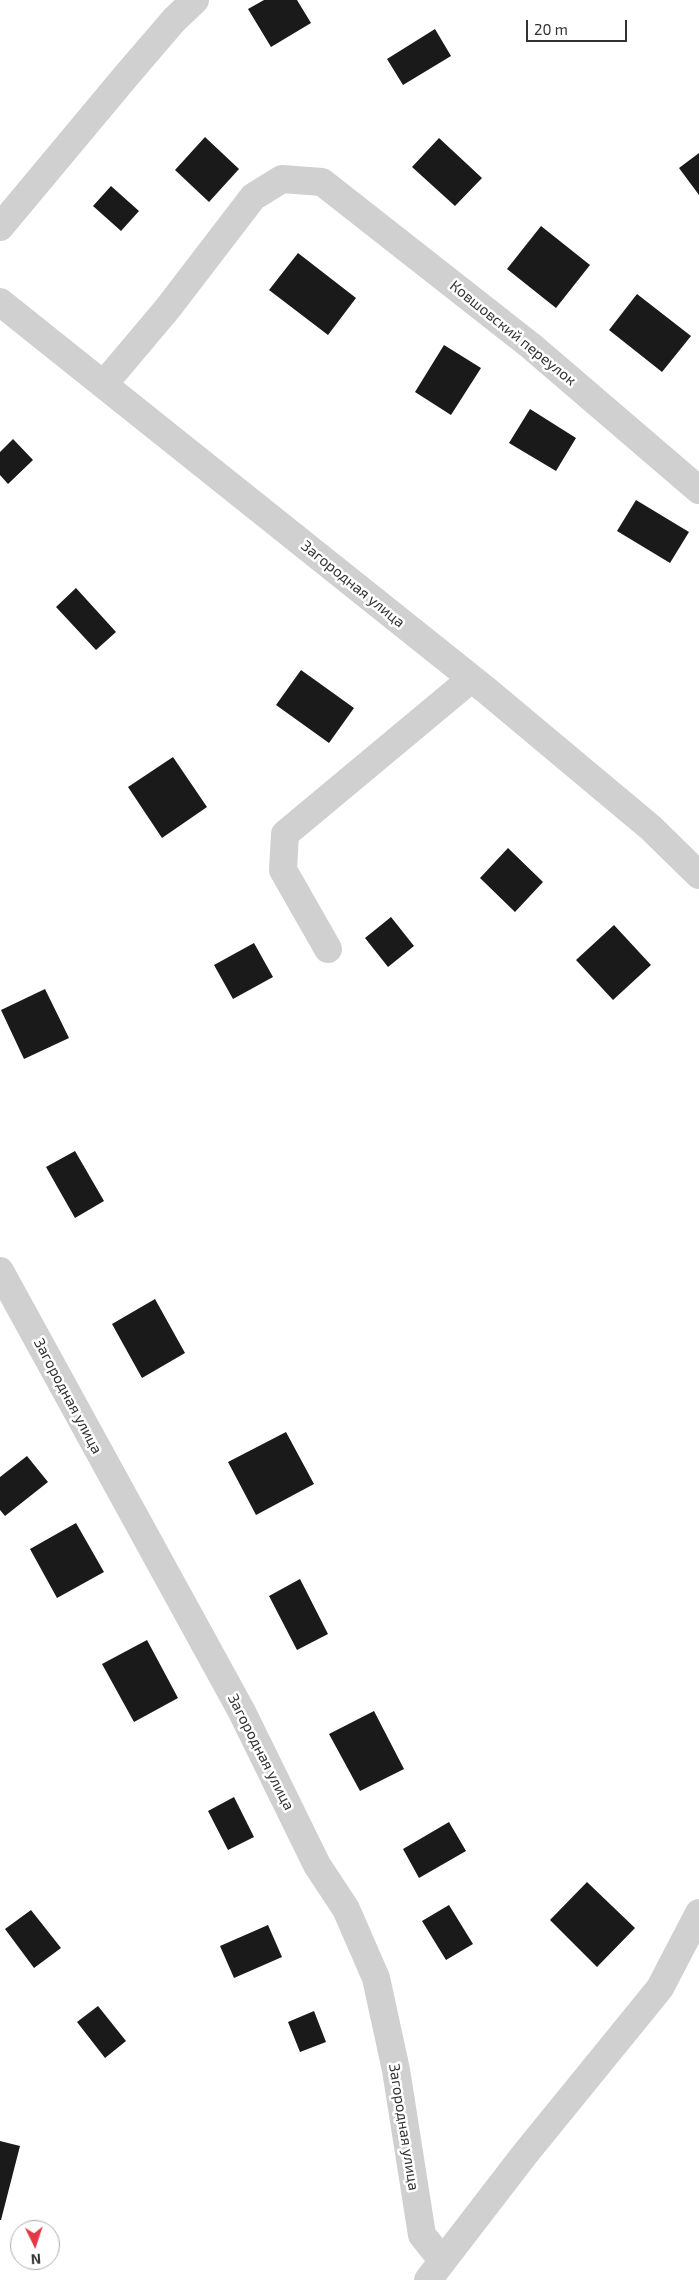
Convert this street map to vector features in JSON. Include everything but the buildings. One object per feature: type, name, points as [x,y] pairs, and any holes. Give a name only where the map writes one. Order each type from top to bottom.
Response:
[{"type":"street","points":[[0,227],[174,20],[195,0]]},
{"type":"street","name":"Ковшовский переулок","points":[[104,384],[168,308],[253,197],[282,179],[322,182],[531,346],[699,490]]},
{"type":"street","name":"Загородная улица","points":[[0,302],[471,679],[652,828],[699,875]]},
{"type":"street","points":[[328,949],[282,870],[285,834],[471,679]]},
{"type":"street","name":"Загородная улица","points":[[0,1271],[242,1712],[317,1865],[346,1909],[376,1978],[396,2070],[422,2235],[435,2270]]},
{"type":"street","points":[[435,2270],[660,1988],[699,1912]]}]
